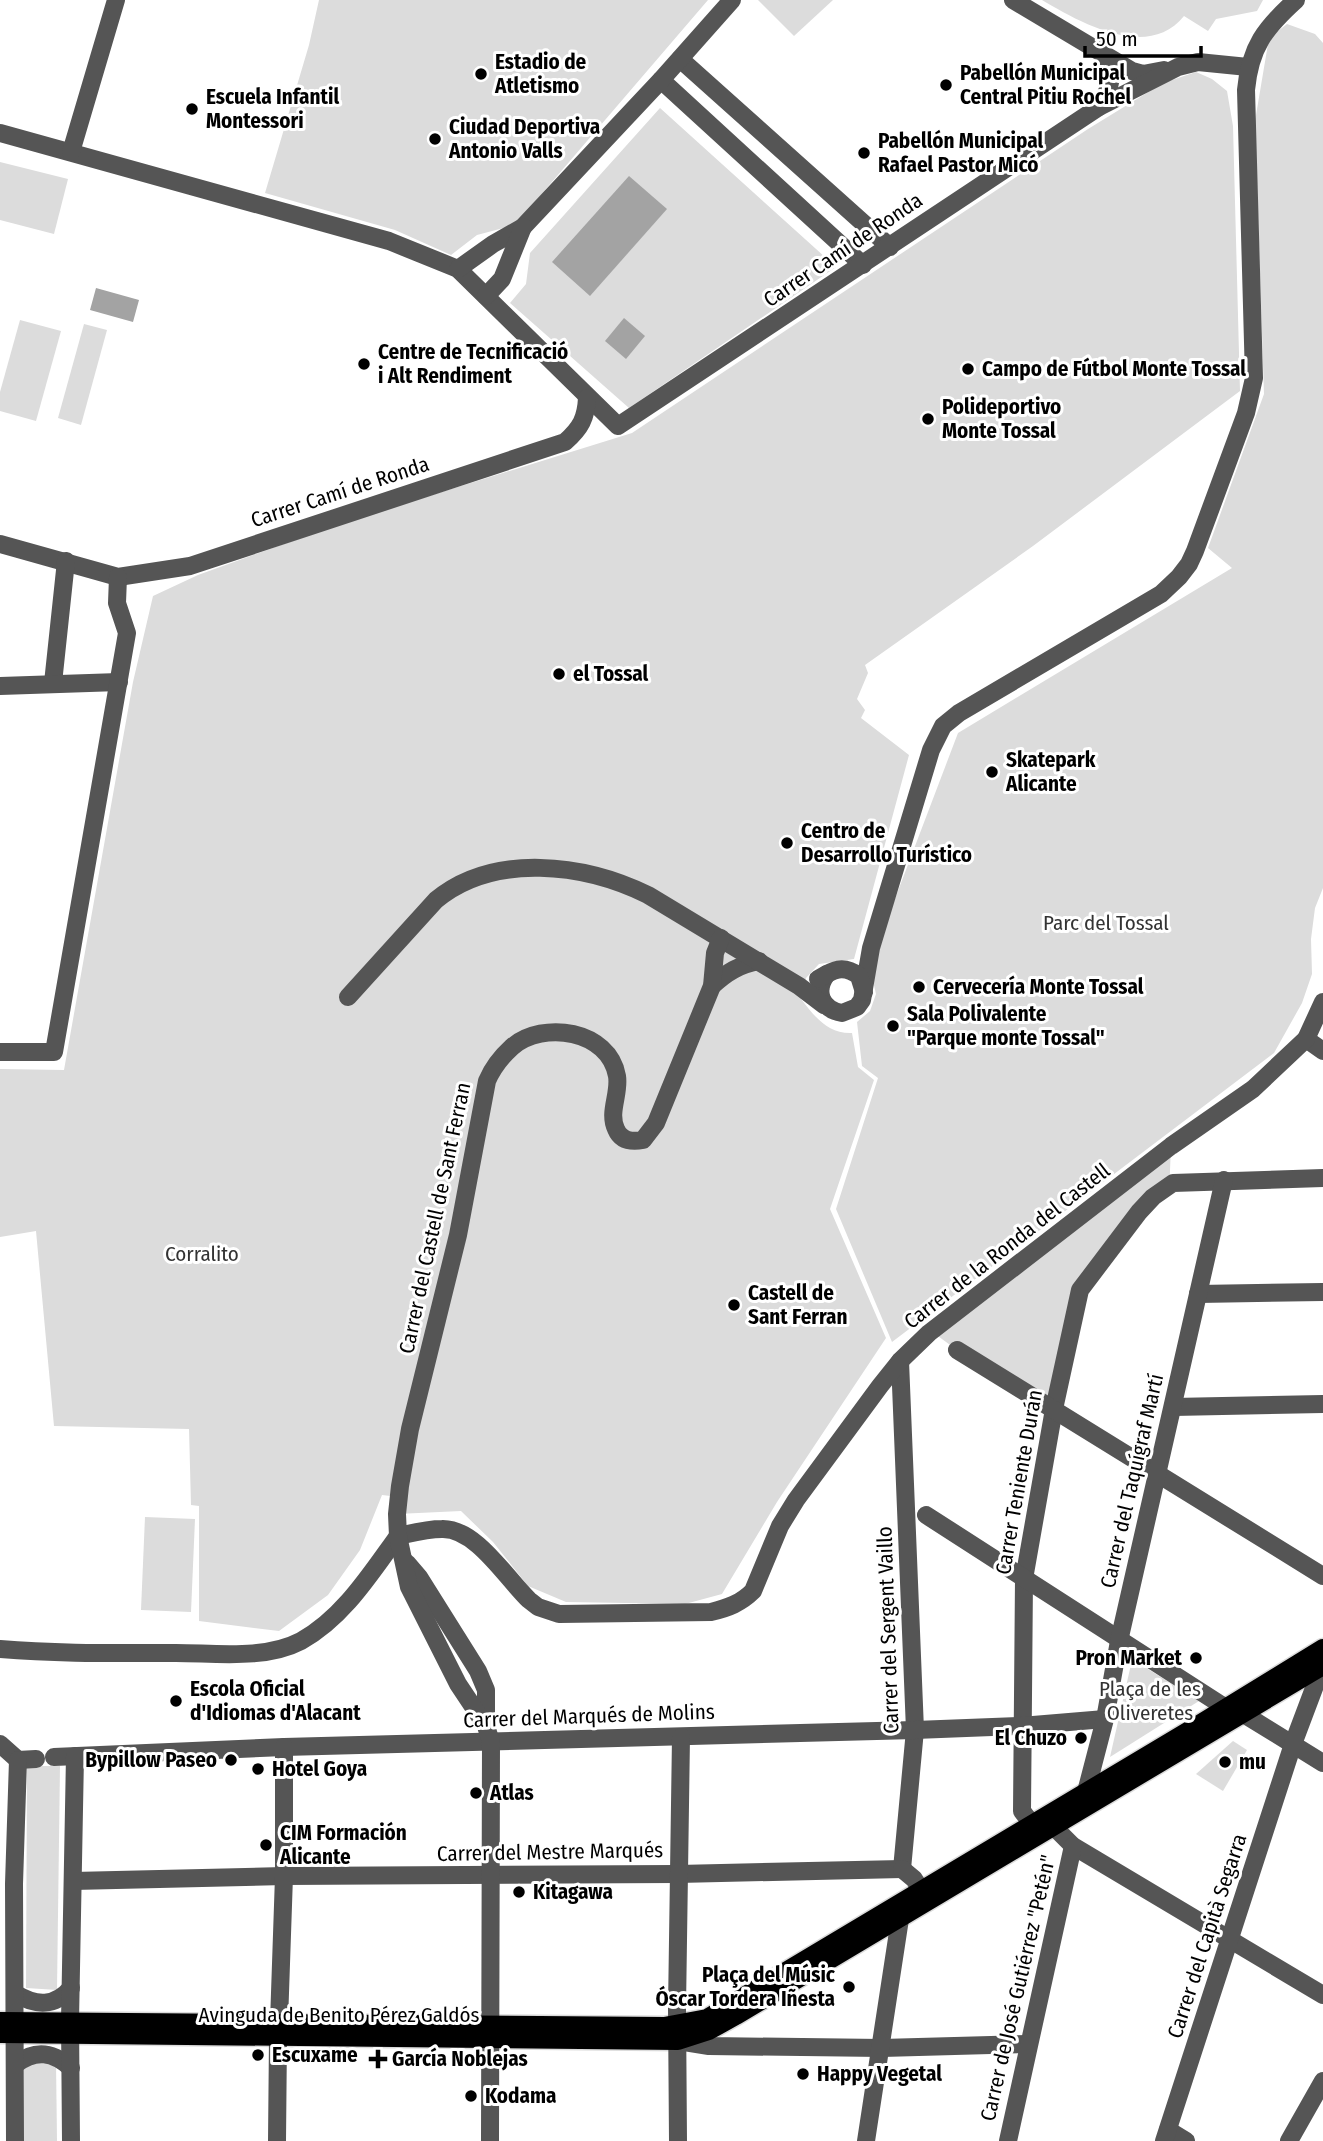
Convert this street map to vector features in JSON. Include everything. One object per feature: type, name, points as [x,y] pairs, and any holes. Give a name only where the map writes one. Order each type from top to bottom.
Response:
[{"type":"main road","points":[[677,2033],[709,2031],[1055,1827],[1234,1710],[1323,1648]]},
{"type":"main road","points":[[677,2033],[1031,1823],[1234,1710],[1323,1667]]},
{"type":"main road","name":"Avinguda de Benito Pérez Galdós","points":[[8,2028],[490,2033],[664,2026],[677,2033]]},
{"type":"street","points":[[71,152],[116,0]]},
{"type":"street","points":[[458,269],[523,227],[732,0]]},
{"type":"street","points":[[1013,0],[1132,71],[1143,74],[1178,67]]},
{"type":"street","points":[[348,997],[449,889],[492,873],[556,869],[601,876],[624,883],[648,895],[799,985],[827,1007],[842,1013],[850,1012],[862,1000],[871,948],[931,750],[943,726],[959,713],[1161,594],[1189,564],[1246,413],[1254,378],[1246,102],[1248,67],[1253,50],[1263,34],[1296,0]]},
{"type":"street","points":[[1099,107],[1111,83],[1110,69],[1104,56]]},
{"type":"street","points":[[680,59],[890,247]]},
{"type":"street","name":"Carrer Camí de Ronda","points":[[587,398],[618,426],[1099,107],[1178,67],[1198,62],[1248,67]]},
{"type":"street","points":[[661,80],[863,265]]},
{"type":"street","points":[[0,133],[389,241],[458,269],[587,398]]},
{"type":"street","points":[[486,296],[502,279],[523,227]]},
{"type":"street","name":"Carrer Camí de Ronda","points":[[118,577],[190,566],[565,442],[584,422],[587,398]]},
{"type":"street","points":[[0,544],[118,577],[117,603],[127,633],[54,1052],[0,1052]]},
{"type":"street","points":[[53,683],[66,561]]},
{"type":"street","points":[[0,686],[119,682]]},
{"type":"street","name":"Carrer del Castell de Sant Ferran","points":[[398,1536],[400,1486],[410,1429],[458,1235],[487,1082],[492,1069],[517,1043],[533,1036],[556,1031],[577,1035],[601,1049],[614,1068],[617,1085],[613,1118],[616,1129],[628,1140],[643,1140],[656,1123],[712,986],[715,953],[721,938]]},
{"type":"street","points":[[799,985],[813,982],[860,961],[871,948]]},
{"type":"street","points":[[712,986],[739,965],[759,961]]},
{"type":"street","points":[[827,1007],[822,1000],[821,981],[835,971],[859,976],[864,992]]},
{"type":"street","name":"Carrer de la Ronda del Castell","points":[[398,1536],[442,1528],[464,1534],[475,1542],[529,1600],[538,1607],[559,1614],[711,1612],[743,1601],[753,1591],[788,1512],[901,1361],[932,1331],[1150,1162],[1253,1090],[1306,1039],[1323,1002]]},
{"type":"street","points":[[1306,1039],[1323,1051]]},
{"type":"street","points":[[1224,1180],[1323,1178]]},
{"type":"street","name":"Carrer Teniente Durán","points":[[1031,1823],[1022,1811],[1024,1578],[1054,1409],[1080,1290],[1153,1197],[1173,1183],[1224,1180]]},
{"type":"street","name":"Carrer del Taquígraf Martí","points":[[1086,1792],[1105,1719],[1119,1641],[1224,1180]]},
{"type":"street","points":[[1198,1294],[1323,1292]]},
{"type":"street","points":[[957,1350],[1323,1576]]},
{"type":"street","name":"Carrer del Sergent Vaillo","points":[[901,1361],[915,1730],[902,1868]]},
{"type":"street","points":[[1172,1407],[1323,1404]]},
{"type":"street","points":[[926,1515],[1119,1641],[1323,1763]]},
{"type":"street","points":[[398,1536],[403,1559],[419,1577],[478,1671],[486,1690],[490,1876],[490,2141]]},
{"type":"street","points":[[0,1649],[149,1653],[261,1652],[283,1648],[311,1635],[338,1613],[398,1536]]},
{"type":"street","name":"Carrer del Capità Segarra","points":[[1166,2135],[1293,1744],[1323,1667]]},
{"type":"street","name":"Carrer del Marqués de Molins","points":[[36,1759],[488,1734],[681,1737],[1021,1726],[1105,1719]]},
{"type":"street","points":[[678,2141],[681,1737]]},
{"type":"street","points":[[0,1744],[36,1759],[7,1884],[16,1994],[8,2028],[16,2064],[15,2141]]},
{"type":"street","points":[[277,2141],[284,1876],[284,1747]]},
{"type":"street","points":[[71,2141],[70,2028],[75,1756]]},
{"type":"street","points":[[1031,1823],[1055,1827],[1073,1846],[1323,1995]]},
{"type":"street","name":"Carrer de José Gutiérrez \"Petén\"","points":[[1008,2141],[1073,1846]]},
{"type":"street","points":[[866,2141],[900,1919],[921,1890],[902,1868]]},
{"type":"street","name":"Carrer del Mestre Marqués","points":[[73,1881],[284,1876],[678,1874],[902,1868]]},
{"type":"street","points":[[16,1994],[35,2002],[53,2001],[63,1998],[71,1988]]},
{"type":"street","points":[[677,2033],[709,2046],[882,2048],[1028,2044]]},
{"type":"street","points":[[16,2064],[42,2053],[60,2058],[71,2068]]},
{"type":"street","points":[[1289,2141],[1323,2081]]},
{"type":"street","points":[[1166,2135],[1186,2141]]},
{"type":"green space","name":"Estadio de Atletismo","points":[[319,0],[708,0],[515,225],[477,235],[451,255],[395,230],[265,193],[309,45]]},
{"type":"green space","points":[[758,0],[833,0],[794,36]]},
{"type":"green space","points":[[1042,0],[1263,0],[1257,11],[1216,19],[1208,31],[1184,16],[1169,29],[1152,36],[1134,37],[1095,27]]},
{"type":"green space","name":"Parc del Tossal","points":[[1287,24],[1315,34],[1323,43],[1323,888],[1315,908],[1311,939],[1312,974],[1302,1003],[1274,1053],[892,1342],[836,1209],[878,1078],[862,1066],[857,1022],[870,1011],[876,994],[871,972],[893,904],[958,733],[1232,568],[1208,548],[1264,394],[1255,121],[1269,38]]},
{"type":"green space","name":"Corralito","points":[[1196,72],[1212,79],[1227,91],[1233,126],[1240,391],[1033,546],[865,665],[868,673],[857,699],[865,710],[861,718],[909,755],[854,959],[819,964],[806,978],[801,999],[817,1018],[829,1027],[843,1033],[852,1033],[858,1067],[874,1080],[830,1209],[886,1338],[777,1502],[722,1594],[685,1604],[566,1602],[528,1586],[493,1542],[461,1511],[397,1514],[399,1497],[382,1495],[360,1550],[328,1595],[279,1631],[199,1621],[199,1506],[191,1505],[189,1429],[54,1426],[36,1231],[0,1237],[0,1069],[64,1070],[133,682],[153,596],[198,575],[345,522],[632,433],[1088,129],[1163,83]]},
{"type":"green space","points":[[660,108],[836,267],[629,408],[510,303],[526,284],[530,253]]},
{"type":"green space","points":[[0,162],[68,179],[54,234],[0,220]]},
{"type":"green space","points":[[20,320],[61,331],[36,421],[0,411],[0,392]]},
{"type":"green space","points":[[84,324],[107,330],[81,425],[58,418]]},
{"type":"green space","points":[[1171,1146],[1169,1195],[1139,1212],[1080,1290],[1054,1409],[957,1350],[931,1331]]},
{"type":"green space","points":[[145,1517],[195,1519],[191,1612],[141,1610]]},
{"type":"green space","name":"Plaça de les Oliveretes","points":[[1132,1660],[1199,1701],[1110,1757]]},
{"type":"green space","name":"mu","points":[[1233,1741],[1247,1750],[1223,1791],[1196,1774]]},
{"type":"green space","points":[[27,1766],[60,1766],[57,1990],[26,1988]]},
{"type":"green space","points":[[56,2062],[57,2141],[24,2141],[24,2064]]},
{"type":"shaded area","points":[[629,176],[667,209],[590,296],[552,262]]},
{"type":"shaded area","points":[[96,288],[139,300],[133,322],[90,310]]},
{"type":"shaded area","points":[[624,318],[645,336],[626,359],[605,341]]},
{"type":"place","name":"Estadio de Atletismo","points":[[481,74]]},
{"type":"place","name":"Pabellón Municipal Central Pitiu Rochel","points":[[946,85]]},
{"type":"place","name":"Escuela Infantil Montessori","points":[[192,109]]},
{"type":"place","name":"Ciudad Deportiva Antonio Valls","points":[[435,139]]},
{"type":"place","name":"Pabellón Municipal Rafael Pastor Micó","points":[[864,153]]},
{"type":"place","name":"Centre de Tecnificació i Alt Rendiment","points":[[364,364]]},
{"type":"place","name":"Campo de Fútbol Monte Tossal","points":[[968,369]]},
{"type":"place","name":"Polideportivo Monte Tossal","points":[[928,419]]},
{"type":"place","name":"el Tossal","points":[[559,674]]},
{"type":"place","name":"Skatepark Alicante","points":[[992,772]]},
{"type":"place","name":"Centro de Desarrollo Turístico","points":[[787,843]]},
{"type":"place","name":"Cervecería Monte Tossal","points":[[919,987]]},
{"type":"place","name":"Sala Polivalente \"Parque monte Tossal\"","points":[[893,1026]]},
{"type":"place","name":"Castell de Sant Ferran","points":[[734,1305]]},
{"type":"place","name":"Pron Market","points":[[1196,1658]]},
{"type":"place","name":"Escola Oficial d'Idiomas d'Alacant","points":[[176,1701]]},
{"type":"place","name":"El Chuzo","points":[[1081,1738]]},
{"type":"place","name":"Bypillow Paseo","points":[[231,1760]]},
{"type":"place","name":"mu","points":[[1225,1762]]},
{"type":"place","name":"Hotel Goya","points":[[258,1769]]},
{"type":"place","name":"Atlas","points":[[476,1793]]},
{"type":"place","name":"CIM Formación Alicante","points":[[266,1845]]},
{"type":"place","name":"Kitagawa","points":[[519,1892]]},
{"type":"place","name":"Plaça del Músic Óscar Tordera Iñesta","points":[[849,1987]]},
{"type":"place","name":"Escuxame","points":[[258,2055]]},
{"type":"place","name":"García Noblejas","points":[[378,2059]]},
{"type":"place","name":"Happy Vegetal","points":[[803,2074]]},
{"type":"place","name":"Kodama","points":[[471,2096]]}]
